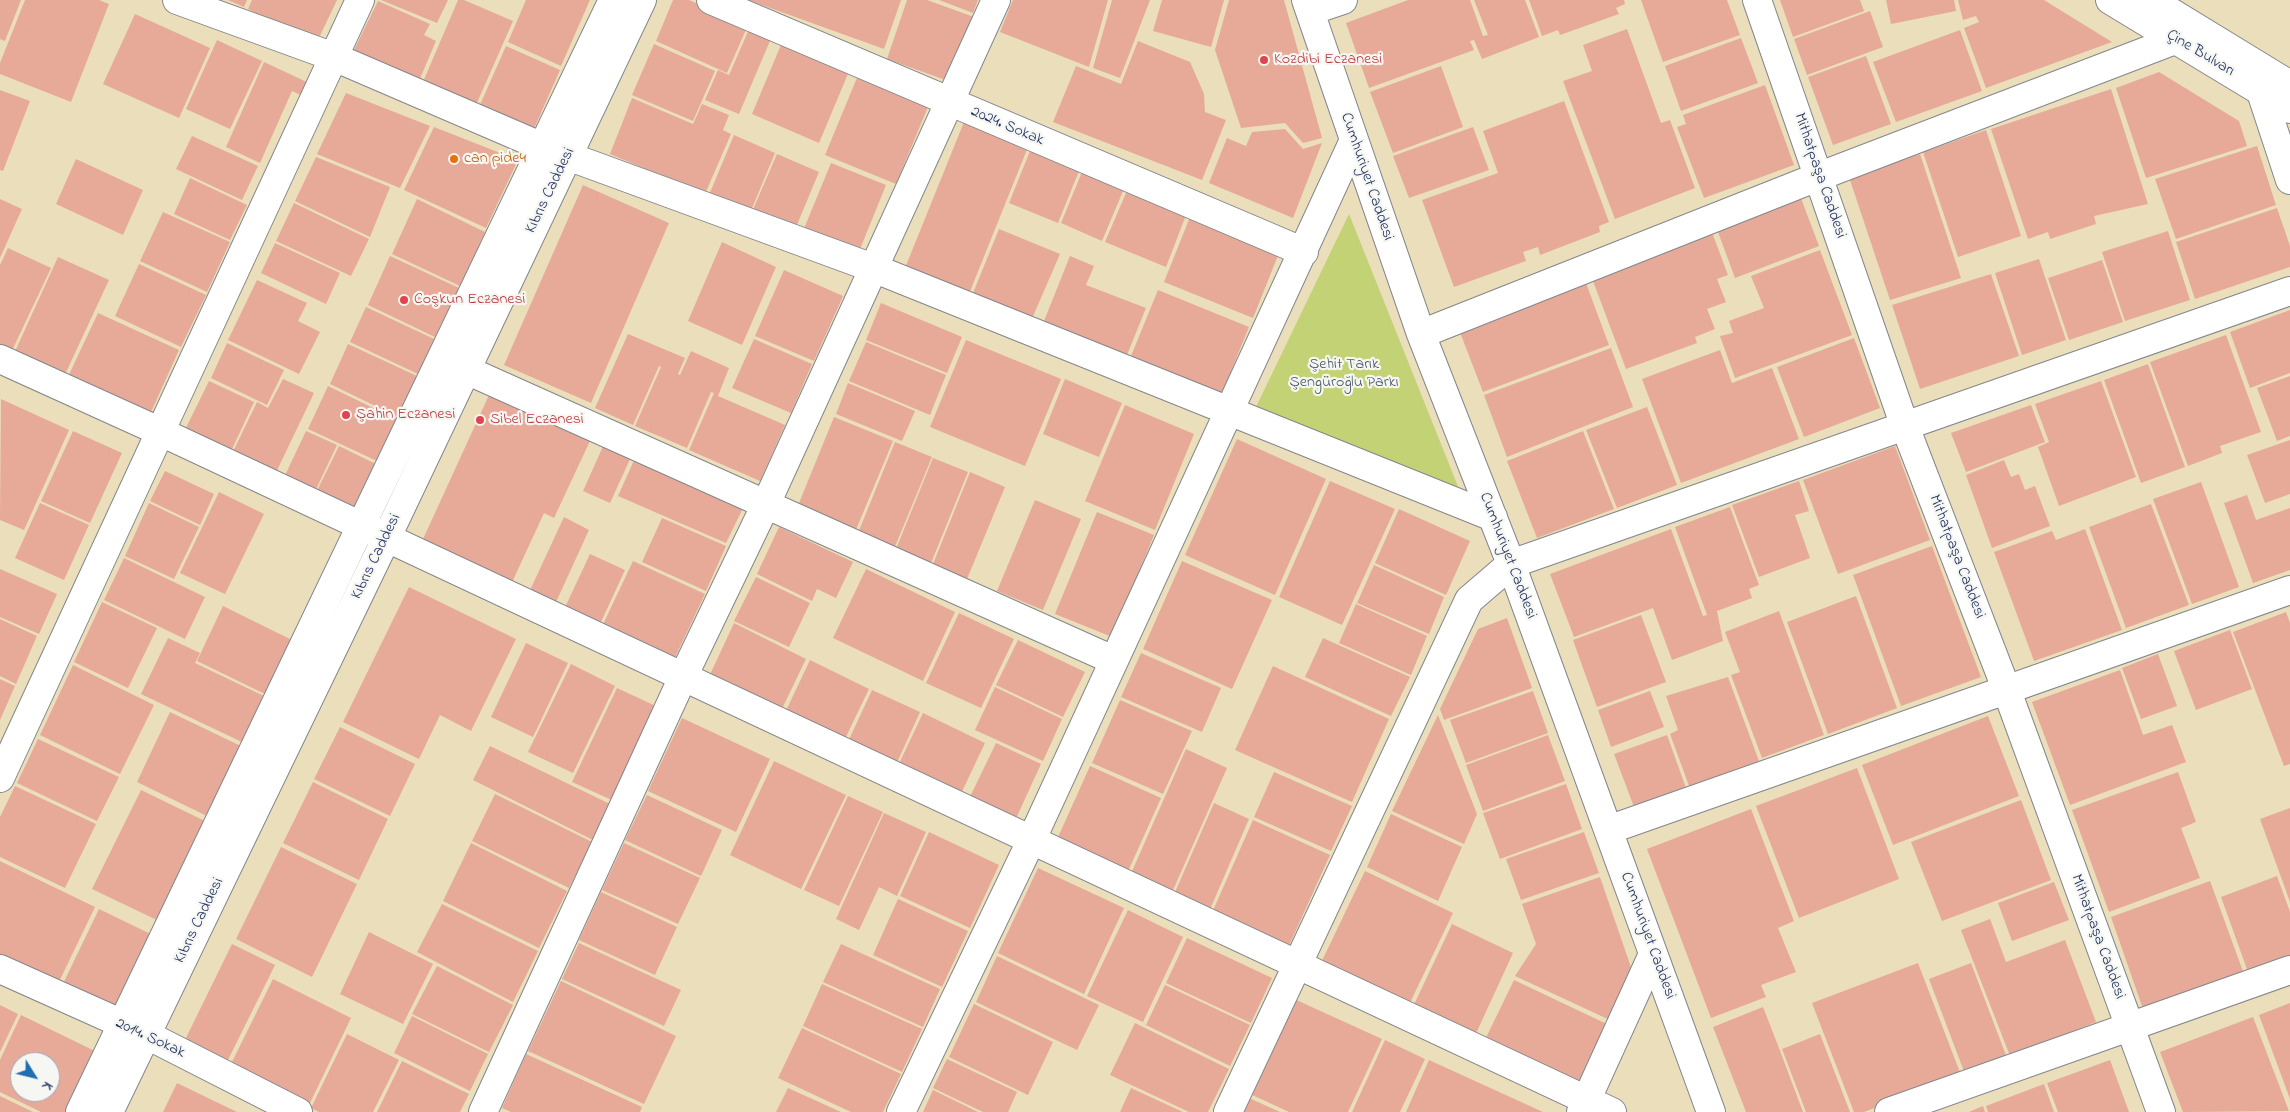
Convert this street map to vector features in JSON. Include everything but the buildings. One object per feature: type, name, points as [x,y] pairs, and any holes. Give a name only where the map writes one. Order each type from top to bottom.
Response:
[{"type":"street","points":[[177,0],[334,58],[542,147],[873,268],[1493,517]]},
{"type":"street","points":[[0,778],[360,0]]},
{"type":"street","name":"Kıbrıs Caddesi","points":[[108,1112],[133,1029],[360,526],[613,0]]},
{"type":"street","name":"Kıbrıs Caddesi","points":[[80,1112],[133,1029],[386,539],[642,0]]},
{"type":"street","name":"2024. Sokak","points":[[711,0],[1304,252]]},
{"type":"street","points":[[483,1112],[683,677],[766,504],[996,0]]},
{"type":"street","points":[[1308,6],[1343,0]]},
{"type":"street","name":"Mithatpaşa Caddesi","points":[[1757,0],[1820,176],[1904,424],[2007,691],[2161,1112]]},
{"type":"street","name":"Çine Bulvarı","points":[[2110,0],[2260,89],[2290,109]]},
{"type":"street","name":"Çine Bulvarı","points":[[2151,0],[2290,85]]},
{"type":"street","name":"Cumhuriyet Caddesi","points":[[1308,6],[1420,334],[1511,564],[1711,1112]]},
{"type":"street","points":[[1420,334],[1820,176],[2175,40]]},
{"type":"street","points":[[2260,89],[2290,180]]},
{"type":"street","points":[[901,1112],[1031,841],[1113,660],[1231,411],[1353,142]]},
{"type":"street","points":[[1228,1112],[1469,600],[1511,564],[1904,424],[2290,291]]},
{"type":"street","points":[[0,359],[161,432],[1031,841],[1299,963],[1584,1106],[1612,1112]]},
{"type":"street","points":[[441,359],[466,368],[1113,660]]},
{"type":"street","points":[[1608,830],[2290,590]]},
{"type":"street","points":[[1584,1106],[1653,954]]},
{"type":"street","name":"2014. Sokak","points":[[0,969],[133,1029],[298,1112]]},
{"type":"street","points":[[1890,1112],[2290,970]]},
{"type":"green space","name":"Şehit Tarık Şengüroğlu Parkı","points":[[1349,214],[1461,494],[1256,407]]},
{"type":"place","name":"Kozdibi Eczanesi","points":[[1264,60]]},
{"type":"place","name":"can pide4","points":[[454,159]]},
{"type":"place","name":"Coşkun Eczanesi","points":[[404,300]]},
{"type":"place","name":"Şahin Eczanesi","points":[[346,415]]},
{"type":"place","name":"Sibel Eczanesi","points":[[480,420]]}]
